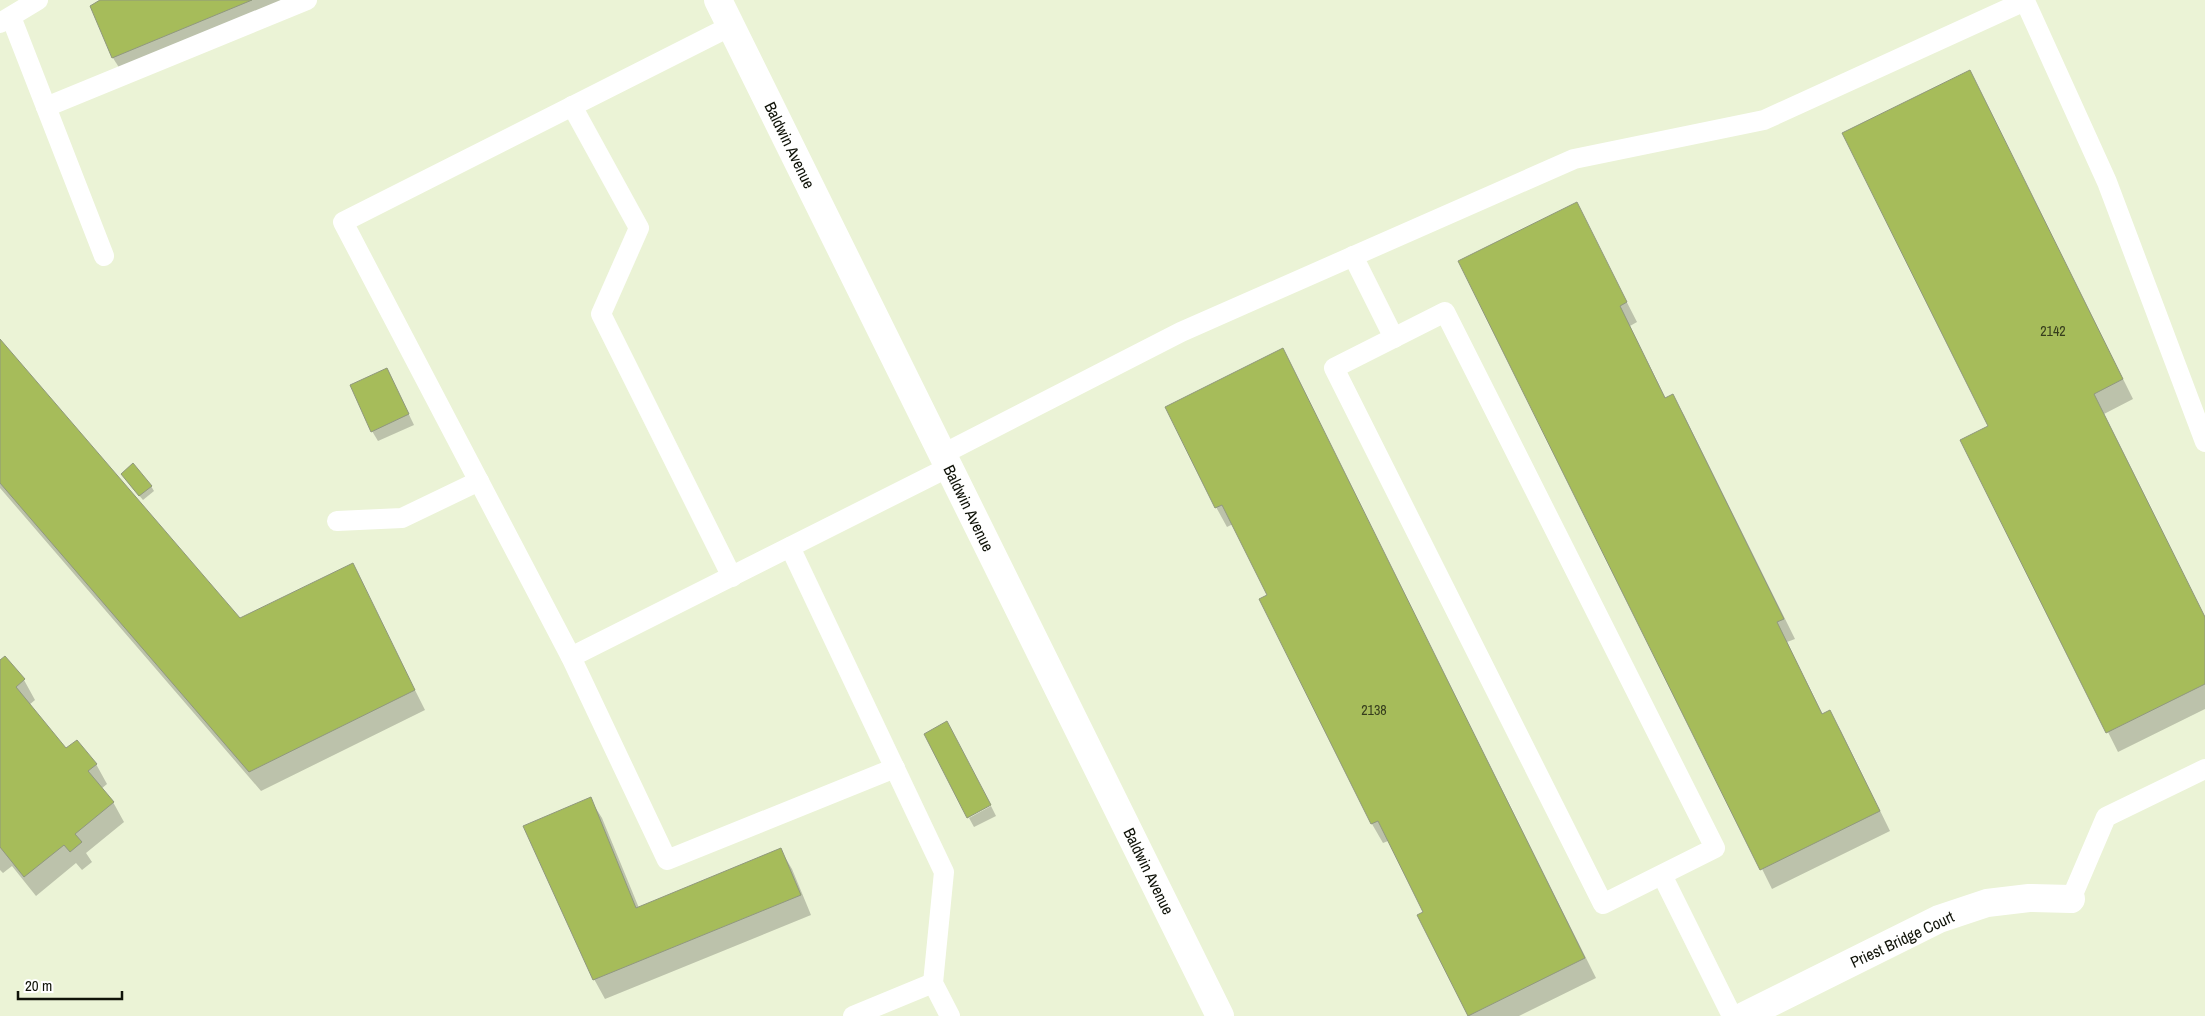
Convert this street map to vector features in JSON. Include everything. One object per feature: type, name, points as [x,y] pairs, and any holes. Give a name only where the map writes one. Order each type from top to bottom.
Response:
[{"type":"street","name":"Baldwin Avenue","points":[[718,0],[1220,1016]]},
{"type":"street","name":"Priest Bridge Court","points":[[1744,1016],[1939,919],[1987,903],[2029,898],[2070,899]]},
{"type":"lane","points":[[38,0],[5,20],[46,107],[104,256]]},
{"type":"lane","points":[[46,107],[307,0]]},
{"type":"lane","points":[[571,657],[790,547],[1181,332],[1574,159],[1764,120],[2025,1],[2107,182],[2205,442]]},
{"type":"lane","points":[[731,26],[343,222],[571,657],[667,860],[895,768]]},
{"type":"lane","points":[[572,106],[639,228],[601,314],[732,577]]},
{"type":"lane","points":[[1353,256],[1394,338]]},
{"type":"lane","points":[[1445,312],[1715,848],[1662,875],[1603,904],[1334,368],[1445,312]]},
{"type":"lane","points":[[337,521],[402,518],[479,481]]},
{"type":"lane","points":[[790,547],[944,872],[933,982],[950,1016]]},
{"type":"lane","points":[[2070,899],[2106,817],[2205,769]]},
{"type":"lane","points":[[1662,875],[1732,1016]]},
{"type":"lane","points":[[853,1016],[933,982]]},
{"type":"building","points":[[100,0],[252,0],[112,58],[90,6]]},
{"type":"building","points":[[1970,70],[2123,379],[2094,394],[2205,617],[2205,684],[2106,733],[1960,440],[1988,426],[1842,133]]},
{"type":"building","points":[[1577,202],[1627,302],[1620,306],[1665,398],[1673,394],[1784,619],[1777,622],[1822,714],[1830,710],[1880,811],[1760,870],[1458,261]]},
{"type":"building","points":[[0,339],[240,618],[353,563],[415,690],[249,772],[0,483]]},
{"type":"building","points":[[1283,348],[1585,958],[1468,1016],[1417,915],[1423,912],[1378,821],[1371,824],[1259,599],[1267,595],[1222,505],[1215,508],[1165,407]]},
{"type":"building","points":[[387,368],[409,414],[371,432],[350,385]]},
{"type":"building","points":[[133,463],[152,486],[139,496],[121,474]]},
{"type":"building","points":[[5,656],[25,679],[16,687],[66,748],[77,740],[97,764],[88,771],[114,802],[75,834],[82,842],[70,852],[64,845],[24,877],[0,847],[0,660]]},
{"type":"building","points":[[947,721],[991,805],[967,818],[924,734]]},
{"type":"building","points":[[591,797],[636,908],[781,848],[801,895],[593,980],[523,826]]}]
